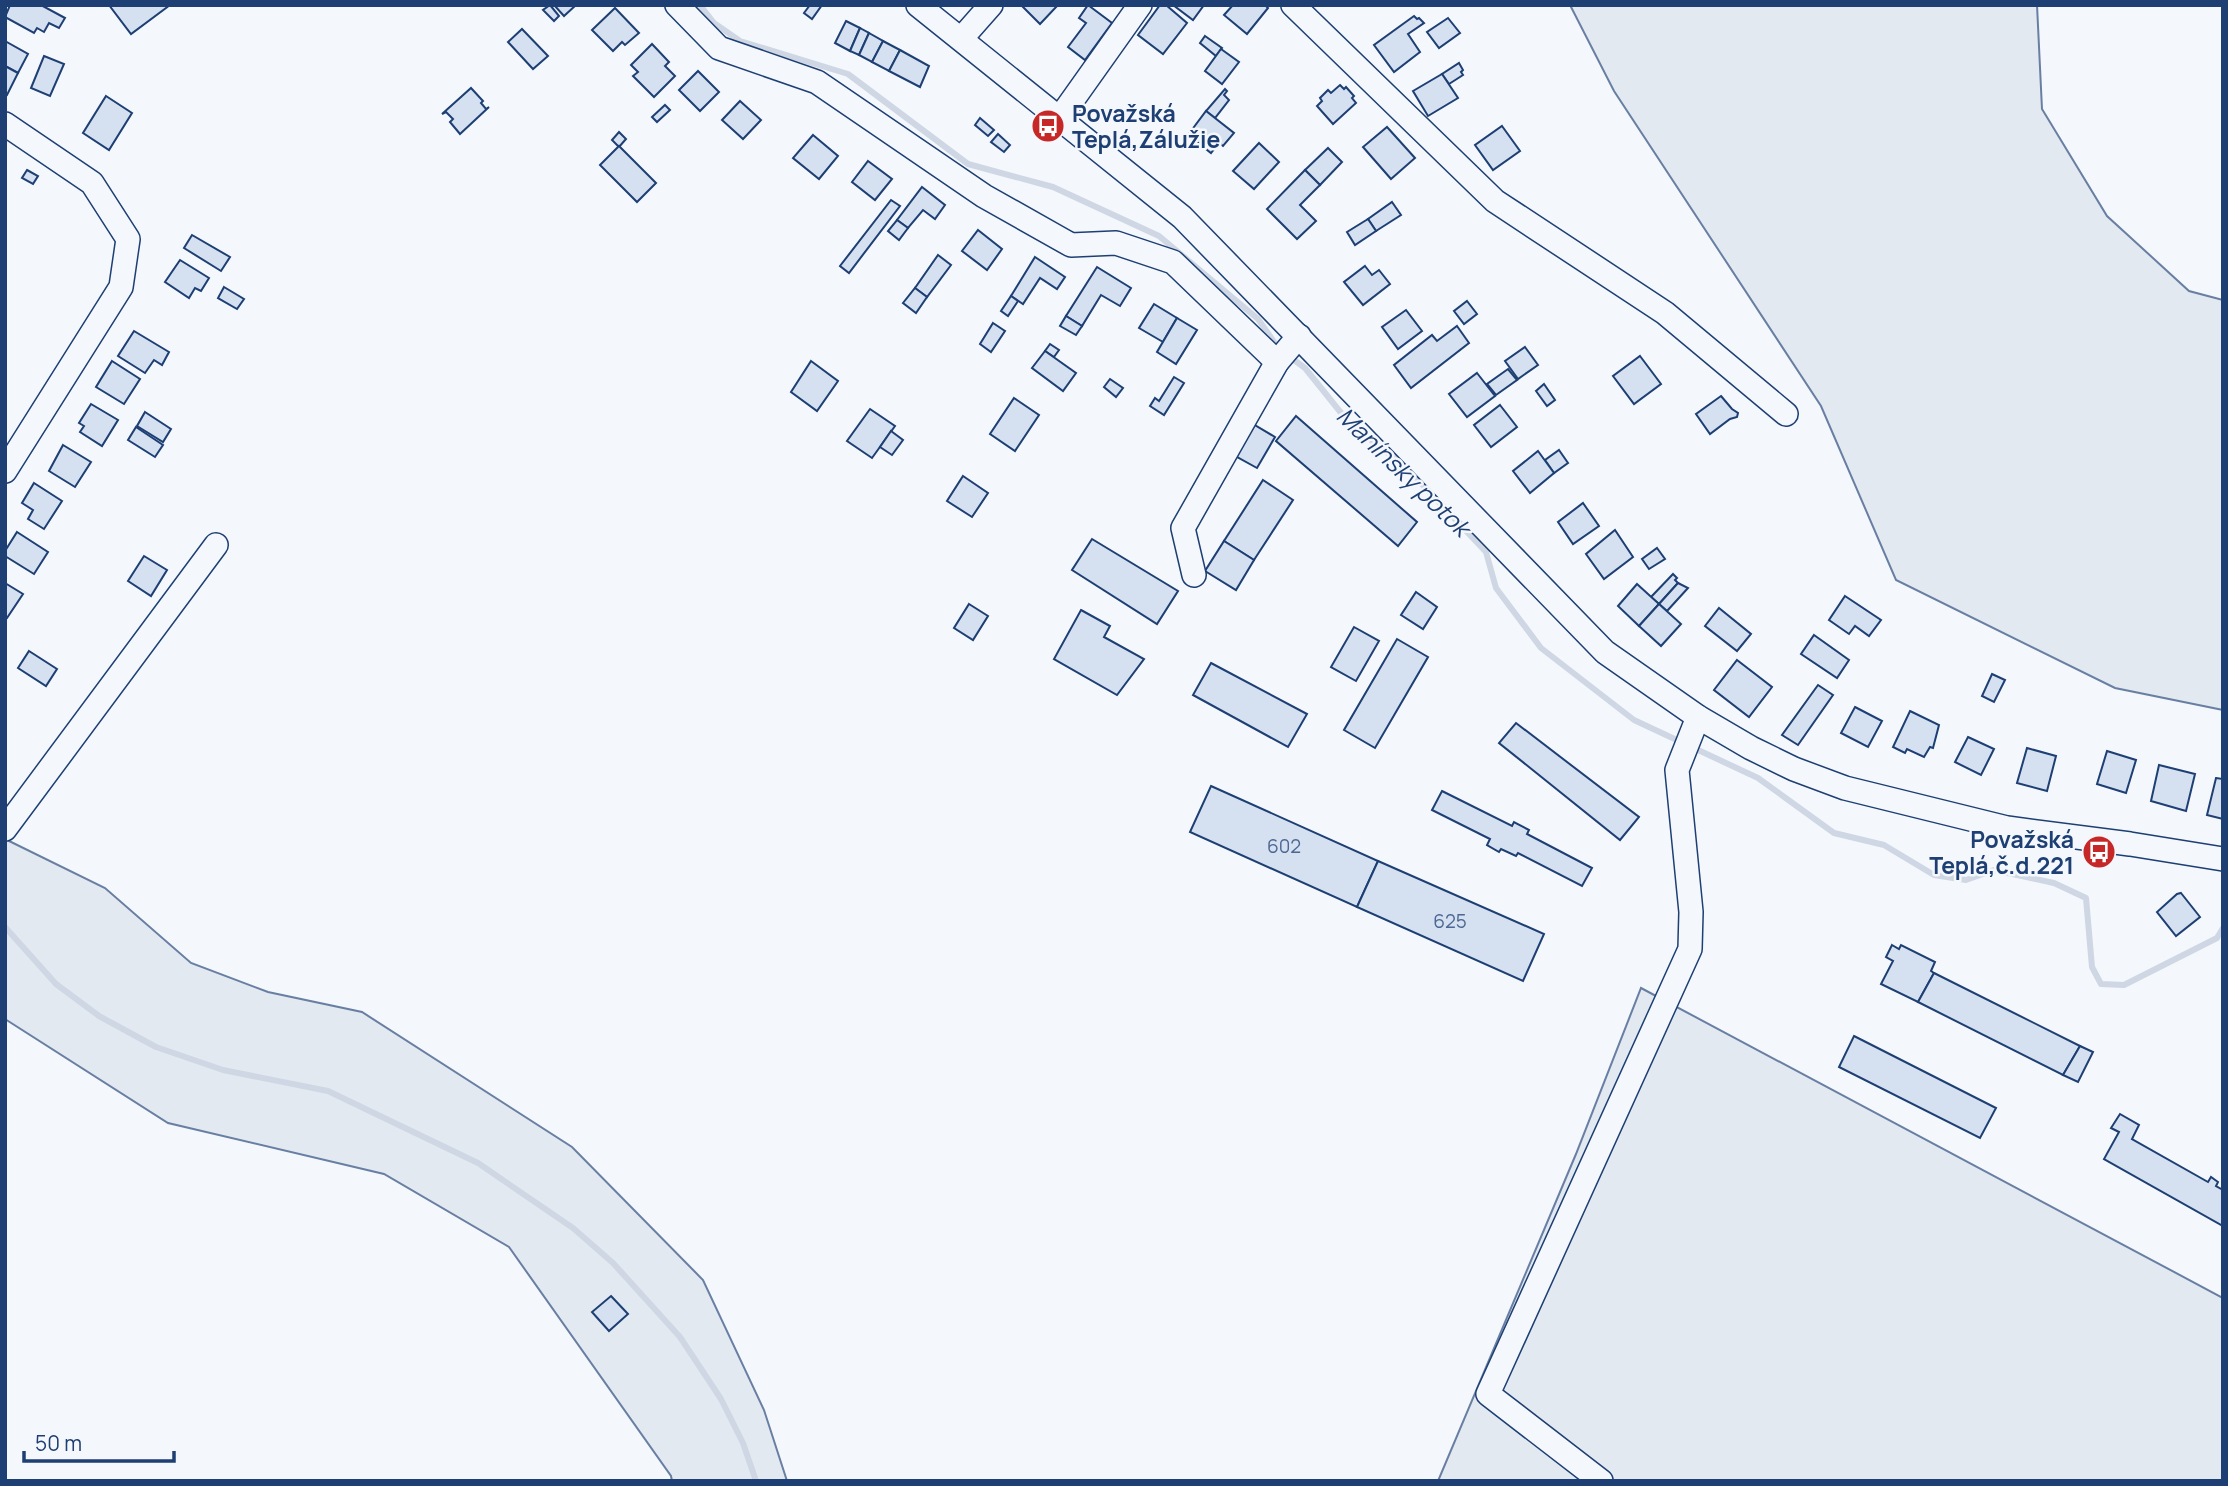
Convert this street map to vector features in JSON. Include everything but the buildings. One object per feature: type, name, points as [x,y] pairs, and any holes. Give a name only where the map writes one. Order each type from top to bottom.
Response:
[{"type":"street","points":[[677,5],[719,48],[817,82],[984,196],[1071,245],[1116,243],[1173,262],[1277,362]]},
{"type":"street","points":[[918,5],[1182,217],[1605,652],[1691,735],[1751,748],[1794,769],[1845,788],[2007,828],[2223,859]]},
{"type":"street","points":[[961,39],[991,5]]},
{"type":"street","points":[[1059,119],[1140,5]]},
{"type":"street","points":[[1293,5],[1494,201],[1665,313],[1786,414]]},
{"type":"street","points":[[5,124],[92,183],[128,239],[121,287],[5,471]]},
{"type":"street","points":[[1194,575],[1183,528],[1277,362],[1299,336]]},
{"type":"street","points":[[5,830],[216,545]]},
{"type":"street","points":[[1601,1481],[1488,1394],[1690,949],[1691,912],[1677,770],[1691,735]]},
{"type":"shaded area","points":[[1570,5],[2037,5],[2042,109],[2107,216],[2189,291],[2223,300],[2223,710],[2115,688],[1896,580],[1821,406],[1614,91]]},
{"type":"shaded area","points":[[5,839],[105,888],[191,963],[268,992],[362,1012],[572,1147],[703,1280],[764,1410],[787,1481],[672,1481],[509,1247],[384,1174],[168,1123],[5,1019]]},
{"type":"shaded area","points":[[1641,988],[2223,1298],[2223,1481],[1438,1481],[1576,1154]]},
{"type":"waterway","name":"Manínsky potok","points":[[700,5],[714,23],[740,41],[848,74],[968,164],[1053,187],[1159,236],[1258,319],[1279,349],[1305,368],[1350,424],[1404,465],[1486,552],[1496,588],[1541,648],[1634,720],[1758,778],[1834,833],[1884,845],[1934,875],[1966,880],[1994,870],[2054,883],[2086,898],[2092,967],[2101,984],[2124,985],[2217,938],[2223,928]]},
{"type":"waterway","points":[[5,927],[56,984],[99,1016],[156,1047],[223,1070],[328,1091],[478,1163],[573,1228],[613,1263],[680,1337],[721,1399],[743,1443],[756,1481]]},
{"type":"place","name":"Považská Teplá,Zálužie","points":[[1048,126]]},
{"type":"place","name":"Považská Teplá,č.d.221","points":[[2099,852]]}]
